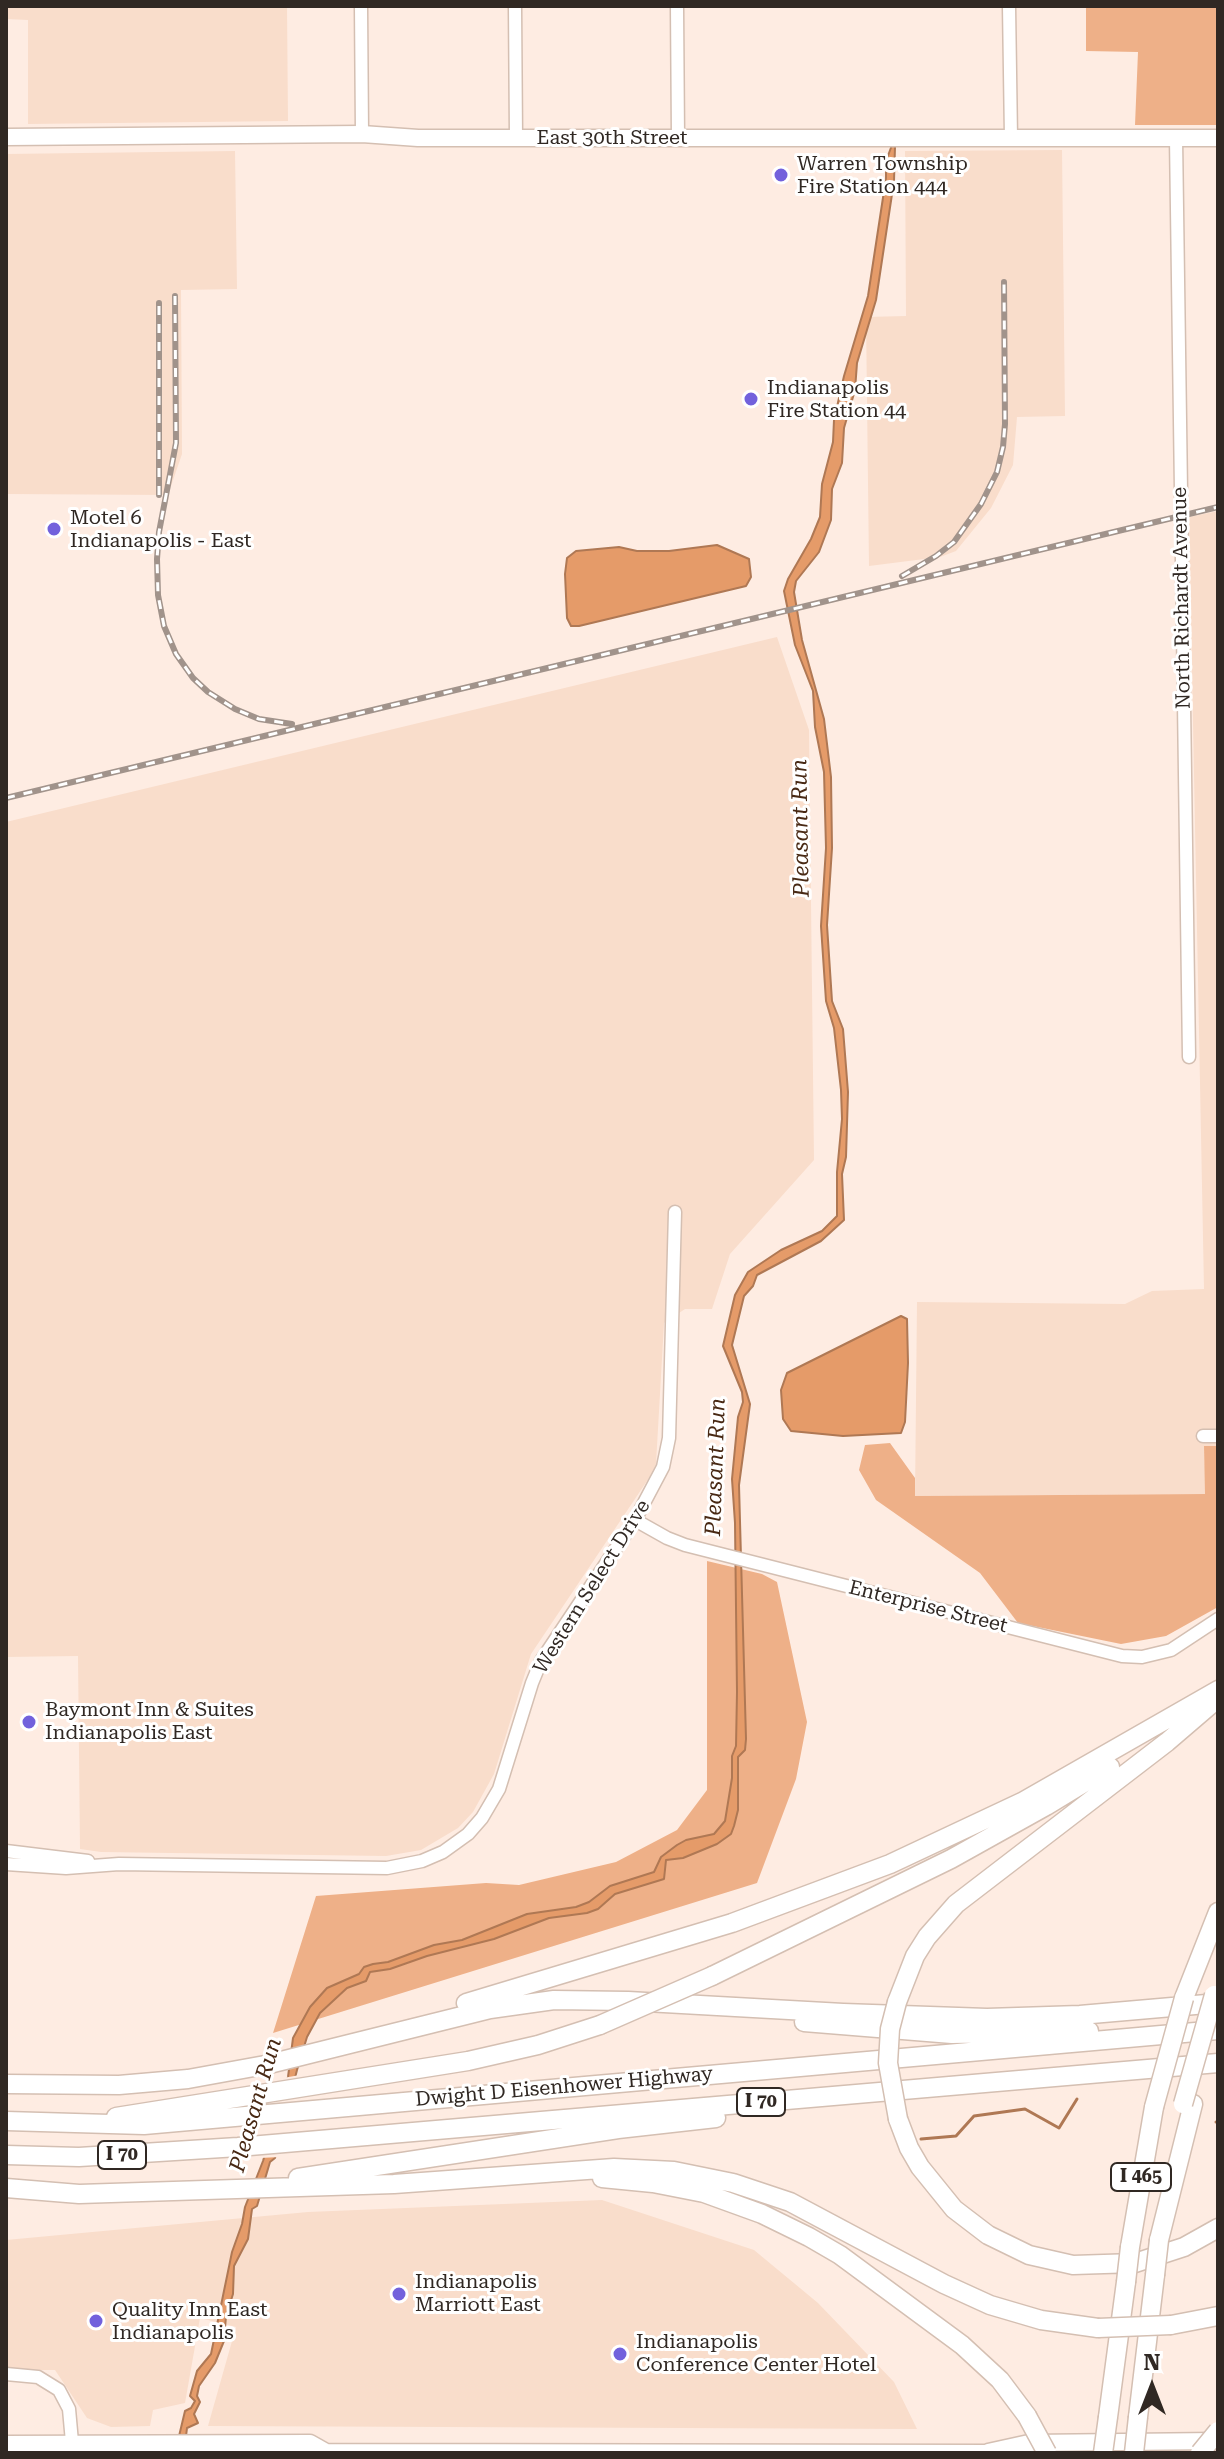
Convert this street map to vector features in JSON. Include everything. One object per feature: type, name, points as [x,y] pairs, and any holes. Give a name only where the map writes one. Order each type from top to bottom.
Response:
[{"type":"highway","points":[[337,2046],[410,2020],[732,1923],[866,1874],[1022,1802],[1218,1690]]},
{"type":"highway","points":[[1218,1699],[1167,1742],[956,1904],[915,1956],[890,2029],[888,2063],[898,2119],[920,2167],[954,2209],[988,2235],[1029,2255],[1073,2265],[1135,2263],[1184,2247],[1218,2228]]},
{"type":"highway","points":[[78,2124],[496,2056],[600,2025],[712,1976],[964,1852],[1198,1715]]},
{"type":"highway","name":"I 465","points":[[1103,2453],[1130,2247],[1154,2107],[1184,1998],[1218,1912]]},
{"type":"highway","points":[[6,2084],[87,2086],[188,2079],[265,2065],[514,2005],[586,1999],[987,2018],[1080,2015],[1217,1994]]},
{"type":"highway","name":"I 465","points":[[1134,2453],[1172,2153],[1217,1994]]},
{"type":"highway","points":[[650,2002],[922,2033],[976,2035],[1084,2030],[1160,2035]]},
{"type":"highway","points":[[1188,2104],[1218,2018]]},
{"type":"highway","name":"Dwight D Eisenhower Highway","points":[[6,2121],[144,2125],[1218,2030]]},
{"type":"highway","name":"Dwight D Eisenhower Highway","points":[[6,2155],[87,2157],[238,2147],[1218,2063]]},
{"type":"highway","points":[[6,2188],[79,2194],[290,2184],[618,2129],[754,2114],[866,2093]]},
{"type":"highway","points":[[290,2184],[394,2184],[628,2168],[674,2171],[776,2196],[817,2214],[975,2299],[1041,2320],[1098,2328],[1171,2325],[1218,2316]]},
{"type":"highway","points":[[526,2175],[634,2181],[686,2189],[743,2206],[795,2229],[840,2255],[962,2345],[1000,2380],[1027,2416],[1047,2453]]},
{"type":"highway","points":[[1200,2453],[1218,2431]]},
{"type":"main road","name":"East 30th Street","points":[[6,137],[362,134],[418,138],[1218,138]]},
{"type":"main road","points":[[6,2444],[72,2450],[165,2443],[310,2443],[325,2452],[990,2453],[1029,2443],[1218,2441]]},
{"type":"street","points":[[361,6],[362,134]]},
{"type":"street","points":[[515,6],[516,138]]},
{"type":"street","points":[[677,6],[678,138]]},
{"type":"street","points":[[1009,6],[1011,138]]},
{"type":"street","name":"North Richardt Avenue","points":[[1176,138],[1189,1057]]},
{"type":"street","name":"Western Select Drive","points":[[6,1864],[66,1868],[119,1864],[387,1868],[422,1861],[456,1844],[482,1818],[499,1789],[541,1661],[659,1479],[669,1443],[675,1212]]},
{"type":"street","points":[[1203,1436],[1218,1436]]},
{"type":"street","name":"Enterprise Street","points":[[635,1520],[676,1542],[1133,1658],[1171,1650],[1218,1619]]},
{"type":"street","name":"Western Select Drive","points":[[6,1851],[119,1864]]},
{"type":"street","points":[[6,2374],[38,2377],[59,2390],[69,2409],[72,2450]]},
{"type":"shaded area","points":[[6,6],[287,6],[288,121],[28,124],[28,20],[6,19]]},
{"type":"shaded area","points":[[1086,6],[1218,6],[1218,125],[1135,125],[1138,52],[1086,51]]},
{"type":"shaded area","name":"Pleasant Run","points":[[892,145],[895,147],[894,181],[876,300],[857,363],[855,390],[844,428],[842,463],[832,489],[831,520],[819,552],[796,581],[794,592],[802,640],[824,719],[831,777],[832,848],[827,925],[832,1001],[843,1029],[848,1092],[846,1157],[842,1174],[844,1220],[821,1241],[757,1275],[744,1296],[732,1345],[750,1404],[739,1485],[746,1739],[745,1750],[738,1757],[738,1810],[734,1826],[731,1834],[717,1844],[683,1858],[666,1860],[664,1879],[615,1894],[598,1909],[549,1918],[494,1939],[370,1972],[366,1981],[347,1988],[320,2013],[307,2037],[275,2158],[270,2162],[257,2206],[252,2209],[248,2239],[234,2266],[233,2294],[226,2316],[224,2341],[215,2363],[199,2386],[197,2396],[200,2402],[194,2414],[198,2423],[187,2428],[184,2453],[175,2453],[185,2411],[195,2401],[190,2396],[197,2371],[211,2354],[232,2252],[288,2077],[293,2038],[310,2007],[327,1988],[359,1974],[364,1967],[388,1962],[434,1945],[462,1940],[527,1914],[576,1907],[589,1902],[610,1886],[654,1872],[661,1857],[677,1845],[714,1834],[725,1821],[732,1756],[736,1746],[732,1479],[738,1417],[743,1402],[742,1392],[723,1346],[735,1295],[748,1272],[781,1250],[822,1231],[837,1216],[842,1119],[834,1028],[826,1001],[821,926],[826,848],[824,772],[815,727],[813,691],[795,645],[784,591],[820,517],[822,484],[833,442],[834,420],[868,296],[886,161]]},
{"type":"shaded area","points":[[1062,150],[1065,416],[1017,417],[1013,465],[991,508],[956,551],[940,557],[869,566],[866,317],[906,316],[905,151]]},
{"type":"shaded area","points":[[235,151],[237,289],[181,290],[182,454],[168,495],[6,494],[6,154]]},
{"type":"shaded area","points":[[1218,511],[1218,1446],[1204,1447],[1206,1494],[915,1496],[917,1302],[1125,1304],[1152,1291],[1204,1289],[1189,517]]},
{"type":"shaded area","points":[[717,545],[749,559],[751,577],[746,586],[571,626],[567,618],[565,574],[567,558],[576,551],[619,547],[637,551],[669,551]]},
{"type":"shaded area","points":[[777,637],[809,730],[814,1160],[730,1254],[712,1309],[685,1309],[664,1323],[656,1464],[531,1654],[494,1774],[473,1812],[458,1828],[421,1850],[386,1856],[101,1852],[80,1849],[78,1656],[6,1657],[6,822]]},
{"type":"shaded area","points":[[901,1316],[907,1319],[908,1363],[905,1422],[901,1433],[843,1436],[791,1431],[783,1419],[781,1390],[787,1373]]},
{"type":"shaded area","points":[[890,1443],[915,1478],[915,1496],[1205,1494],[1204,1446],[1218,1446],[1218,1607],[1166,1636],[1121,1644],[1018,1623],[980,1573],[876,1500],[859,1470],[865,1445]]},
{"type":"shaded area","points":[[707,1561],[762,1574],[777,1582],[807,1722],[796,1779],[757,1883],[273,2033],[316,1896],[486,1883],[519,1885],[616,1862],[677,1830],[707,1790]]},
{"type":"shaded area","points":[[602,2200],[754,2250],[818,2303],[894,2382],[917,2429],[208,2426],[236,2327],[200,2318],[185,2403],[153,2410],[150,2426],[111,2427],[87,2418],[55,2370],[8,2370],[6,2422],[6,2240],[308,2212]]},
{"type":"pier","points":[[300,2075],[280,2157],[260,2158],[283,2078]]},
{"type":"waterway","points":[[921,2139],[956,2136],[974,2116],[1025,2109],[1059,2128],[1077,2099]]},
{"type":"railway","points":[[902,576],[954,542],[981,504],[997,472],[1005,424],[1004,282]]},
{"type":"railway","points":[[175,296],[176,443],[157,559],[158,595],[164,626],[176,654],[193,678],[208,692],[259,719],[292,724]]},
{"type":"railway","points":[[159,303],[159,495]]},
{"type":"railway","points":[[6,798],[1218,507]]},
{"type":"place","name":"Warren Township Fire Station 444","points":[[781,175]]},
{"type":"place","name":"Indianapolis Fire Station 44","points":[[751,399]]},
{"type":"place","name":"Motel 6 Indianapolis - East","points":[[54,529]]},
{"type":"place","name":"Baymont Inn & Suites Indianapolis East","points":[[29,1722]]},
{"type":"place","name":"Indianapolis Marriott East","points":[[399,2294]]},
{"type":"place","name":"Quality Inn East Indianapolis","points":[[96,2321]]},
{"type":"place","name":"Indianapolis Conference Center Hotel","points":[[620,2354]]}]
